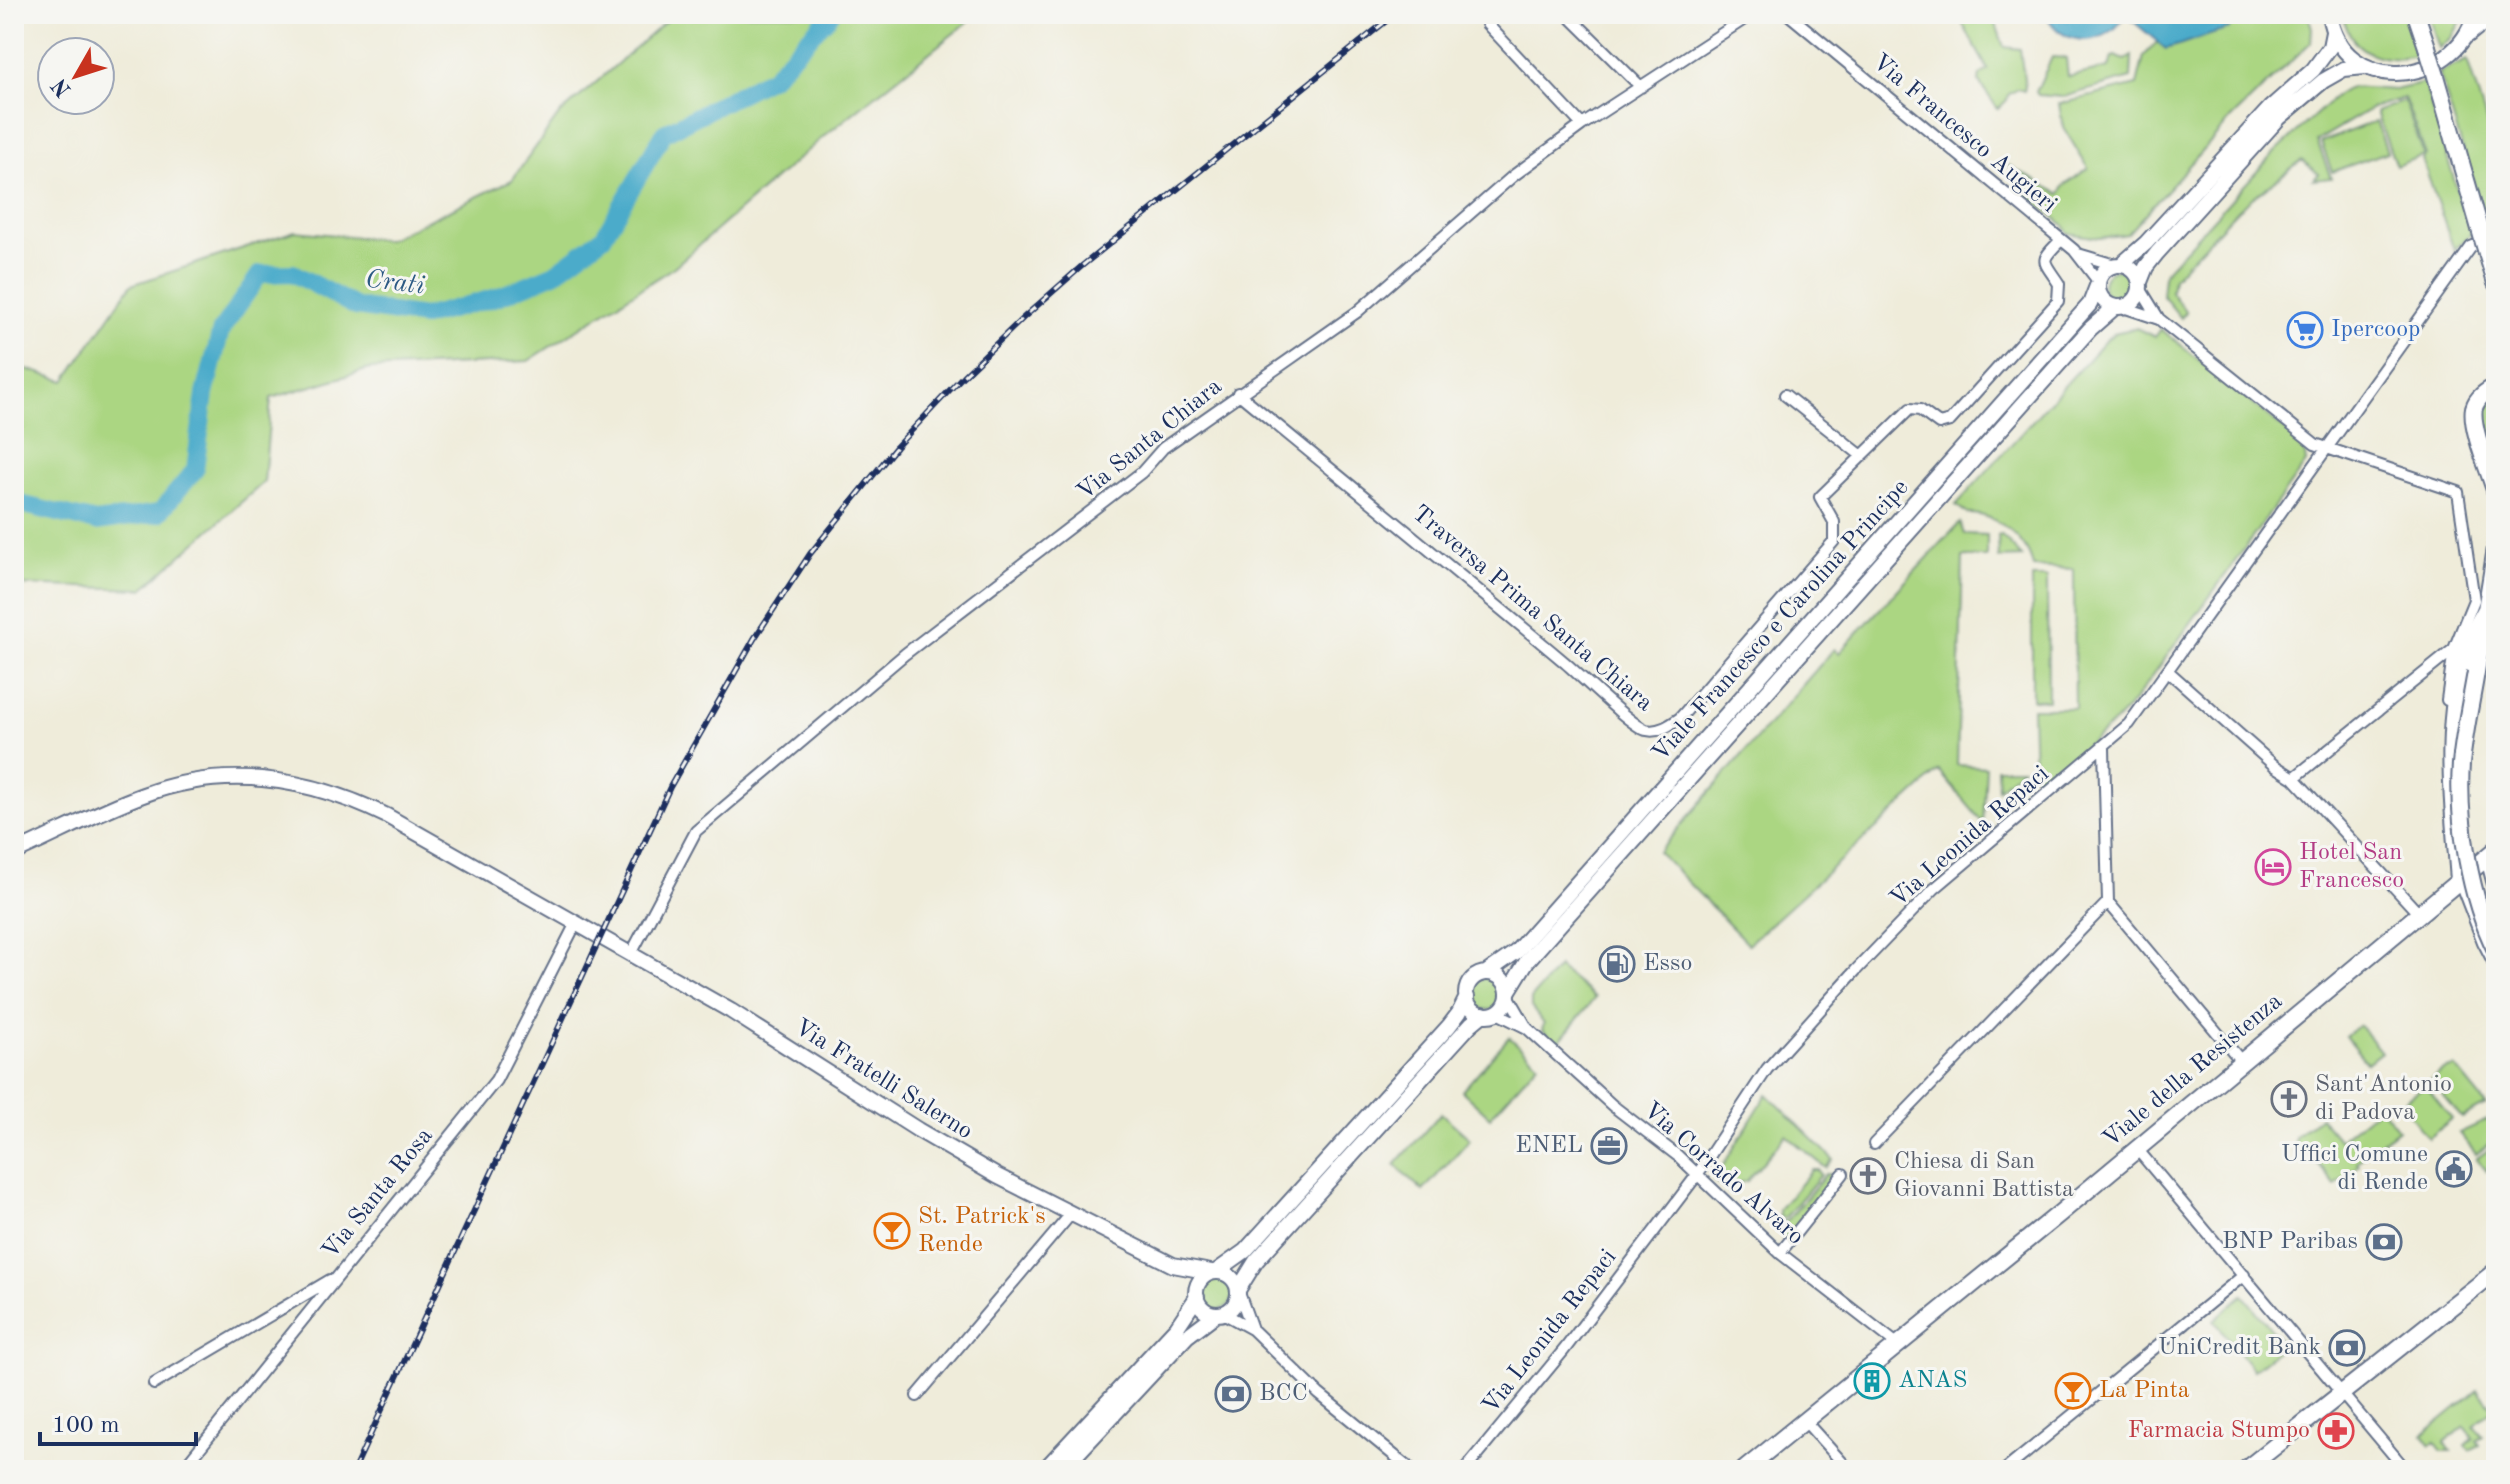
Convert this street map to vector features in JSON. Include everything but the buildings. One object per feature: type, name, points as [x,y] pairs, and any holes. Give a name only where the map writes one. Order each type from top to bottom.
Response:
[{"type":"main road","points":[[2416,14],[2496,283]]},
{"type":"main road","points":[[2496,386],[2479,398],[2474,420],[2496,493]]},
{"type":"main road","points":[[2496,548],[2461,764],[2467,854],[2476,894],[2496,950]]},
{"type":"main road","points":[[2459,880],[2450,770],[2454,711],[2467,646],[2486,609]]},
{"type":"main road","name":"Viale della Resistenza","points":[[1744,1470],[2491,854]]},
{"type":"main road","points":[[2245,1470],[2496,1271]]},
{"type":"street","points":[[1567,14],[1641,87]]},
{"type":"street","name":"Via Santa Chiara","points":[[631,954],[696,831],[905,654],[1085,518],[1142,472],[1163,448],[1357,312],[1513,176],[1582,125],[1752,14]]},
{"type":"street","name":"Via Francesco Augieri","points":[[1788,14],[2078,254],[2098,284]]},
{"type":"street","points":[[2329,14],[2341,47],[2365,67],[2387,74],[2400,74],[2429,66],[2456,48],[2479,26],[2496,23]]},
{"type":"street","points":[[2465,38],[2475,14]]},
{"type":"street","points":[[1487,24],[1582,125]]},
{"type":"street","name":"Viale Francesco e Carolina Principe","points":[[1044,1470],[1177,1327],[1196,1294],[1200,1280],[1245,1251],[1449,1026],[1459,1013],[1473,979],[1516,952],[1819,613],[2084,311],[2102,272],[2118,265],[2146,243],[2270,108],[2313,70],[2330,47],[2333,32]]},
{"type":"street","name":"Viale Francesco e Carolina Principe","points":[[1062,1470],[1187,1336],[1237,1302],[1238,1290],[1245,1275],[1266,1249],[1416,1084],[1490,1014],[1506,1003],[1508,993],[1527,961],[2080,340],[2105,314],[2135,300],[2146,267],[2157,253],[2279,118],[2323,81],[2344,69],[2365,67]]},
{"type":"street","name":"Via Leonida Repaci","points":[[1465,1470],[1564,1350],[1697,1175],[1767,1069],[1934,889],[2129,724],[2471,247],[2496,237]]},
{"type":"street","name":"Traversa Prima Santa Chiara","points":[[1238,393],[1646,729],[1669,726],[1680,718],[1834,541],[1834,522],[1820,497],[1910,409],[1920,410],[1939,424],[1950,421],[2058,301],[2059,284],[2044,262],[2061,240]]},
{"type":"street","name":"Via Francesco Augieri","points":[[2078,254],[2118,265]]},
{"type":"street","points":[[2118,265],[2134,270],[2159,319]]},
{"type":"street","points":[[2098,284],[2102,300],[2159,319],[2315,444],[2458,492],[2474,600],[2454,649],[2445,717],[2450,770]]},
{"type":"street","points":[[1785,395],[1862,456]]},
{"type":"street","points":[[2294,778],[2454,649]]},
{"type":"street","points":[[2169,672],[2275,766],[2294,778],[2419,914]]},
{"type":"street","points":[[2104,748],[2108,902],[2241,1061]]},
{"type":"street","name":"Via Fratelli Salerno","points":[[14,853],[145,794],[198,780],[247,777],[292,782],[342,795],[387,816],[731,1011],[918,1130],[1071,1214],[1173,1265],[1214,1272]]},
{"type":"street","points":[[2491,854],[2496,896]]},
{"type":"street","points":[[2459,880],[2496,967]]},
{"type":"street","points":[[1874,1144],[2108,902]]},
{"type":"street","name":"Via Santa Rosa","points":[[182,1470],[496,1080],[576,923]]},
{"type":"street","points":[[1486,973],[1498,977],[1508,993]]},
{"type":"street","name":"Via Corrado Alvaro","points":[[1508,993],[1527,1028],[1613,1106],[1678,1156],[1780,1253],[1897,1344]]},
{"type":"street","points":[[1467,997],[1472,1008],[1490,1014]]},
{"type":"street","name":"Via Corrado Alvaro","points":[[1490,1014],[1527,1028]]},
{"type":"street","points":[[2137,1149],[2406,1470]]},
{"type":"street","points":[[1780,1253],[1843,1174]]},
{"type":"street","points":[[917,1396],[1071,1214]]},
{"type":"street","name":"Via Fratelli Salerno","points":[[1173,1265],[1196,1294]]},
{"type":"street","points":[[1214,1272],[1224,1272],[1234,1279],[1252,1329]]},
{"type":"street","points":[[154,1384],[339,1275]]},
{"type":"street","points":[[2005,1470],[2244,1275]]},
{"type":"street","points":[[1196,1294],[1203,1308],[1252,1329],[1319,1394],[1412,1470]]},
{"type":"street","points":[[1804,1420],[1849,1470]]},
{"type":"green space","points":[[674,14],[978,14],[823,137],[674,267],[528,361],[370,369],[271,398],[264,482],[143,589],[14,585],[14,365],[65,381],[131,285],[295,231],[387,240],[512,180],[559,115]]},
{"type":"green space","points":[[1958,14],[2002,14],[1995,21],[2004,47],[2020,49],[2024,91],[2018,89],[2008,95],[1998,109],[1979,82],[1980,75],[1988,70],[1960,19],[1956,21]]},
{"type":"green space","points":[[2235,14],[2308,14],[2312,28],[2311,42],[2231,119],[2127,234],[2099,238],[2068,233],[2064,225],[2025,193],[2021,179],[2008,165],[2060,194],[2064,186],[2088,168],[2063,127],[2059,104],[2137,85],[2144,56],[2157,42],[2166,49],[2228,29]]},
{"type":"green space","points":[[2343,14],[2411,14],[2424,54],[2397,58],[2372,54],[2353,40]]},
{"type":"green space","points":[[2428,14],[2465,14],[2452,37],[2439,48]]},
{"type":"green space","points":[[2115,56],[2125,60],[2132,56],[2131,78],[2063,97],[2038,95],[2036,92],[2052,57],[2066,58],[2068,77],[2109,68]]},
{"type":"green space","points":[[2467,60],[2496,153],[2496,225],[2487,227],[2439,73]]},
{"type":"green space","points":[[2424,83],[2471,234],[2454,250],[2422,159],[2426,155],[2404,98],[2372,108],[2317,141],[2331,178],[2313,180],[2319,174],[2302,160],[2238,209],[2173,278],[2171,292],[2186,312],[2181,318],[2162,295],[2167,269],[2275,152],[2337,95],[2350,87],[2395,90]]},
{"type":"green space","points":[[2404,101],[2424,155],[2396,166],[2376,112]]},
{"type":"green space","points":[[2376,121],[2387,152],[2332,172],[2321,142]]},
{"type":"green space","points":[[2119,269],[2130,274],[2135,285],[2130,296],[2119,301],[2108,296],[2103,285],[2108,274]]},
{"type":"green space","points":[[2136,328],[2155,337],[2161,329],[2301,443],[2306,463],[2135,700],[2116,721],[2050,777],[2034,776],[2032,708],[2075,708],[2074,569],[2033,567],[2025,547],[2009,530],[1989,518],[1968,514],[1956,505],[2104,342],[2114,333]]},
{"type":"green space","points":[[2496,392],[2496,478],[2478,422],[2479,405]]},
{"type":"green space","points":[[1960,523],[1964,534],[1987,535],[1987,557],[1963,557],[1957,765],[1986,767],[1983,823],[1939,771],[1748,944],[1658,852],[1834,649],[1839,653]]},
{"type":"green space","points":[[1998,535],[2001,535],[2022,557],[1999,558]]},
{"type":"green space","points":[[2032,578],[2047,578],[2048,700],[2032,700]]},
{"type":"green space","points":[[1997,768],[2022,768],[1998,789]]},
{"type":"green space","points":[[1558,967],[1595,998],[1557,1044],[1542,1030],[1544,1024],[1531,1007],[1531,999]]},
{"type":"green space","points":[[1488,978],[1499,983],[1504,994],[1499,1005],[1488,1010],[1477,1005],[1472,994],[1477,983]]},
{"type":"green space","points":[[2359,1025],[2381,1052],[2367,1063],[2345,1036]]},
{"type":"green space","points":[[1509,1037],[1538,1063],[1490,1117],[1462,1091]]},
{"type":"green space","points":[[2455,1067],[2486,1105],[2462,1118],[2430,1080],[2444,1070]]},
{"type":"green space","points":[[2425,1085],[2452,1119],[2428,1138],[2401,1104]]},
{"type":"green space","points":[[1767,1094],[1833,1159],[1826,1168],[1786,1135],[1747,1181],[1722,1187],[1714,1180]]},
{"type":"green space","points":[[2380,1107],[2398,1129],[2357,1162],[2359,1165],[2335,1185],[2307,1151],[2294,1153],[2295,1137],[2320,1117],[2339,1140]]},
{"type":"green space","points":[[1441,1113],[1470,1139],[1423,1191],[1395,1165]]},
{"type":"green space","points":[[2496,1116],[2496,1139],[2476,1154],[2459,1133]]},
{"type":"green space","points":[[2491,1148],[2496,1154],[2496,1163],[2486,1171],[2476,1159]]},
{"type":"green space","points":[[1812,1170],[1818,1170],[1821,1175],[1785,1218],[1779,1217],[1779,1209]]},
{"type":"green space","points":[[1826,1174],[1830,1174],[1830,1184],[1785,1240],[1781,1236],[1780,1222],[1787,1221]]},
{"type":"green space","points":[[1217,1278],[1228,1283],[1233,1294],[1228,1305],[1217,1310],[1206,1305],[1201,1294],[1206,1283]]},
{"type":"green space","points":[[2243,1295],[2284,1345],[2253,1370],[2214,1320]]},
{"type":"green space","points":[[2478,1390],[2494,1409],[2474,1426],[2483,1436],[2477,1441],[2480,1445],[2470,1450],[2466,1445],[2474,1438],[2464,1426],[2445,1442],[2451,1451],[2442,1451],[2435,1442],[2431,1445],[2423,1435]]},
{"type":"water","points":[[2046,14],[2125,14],[2108,33],[2086,40],[2063,34]]},
{"type":"water","points":[[2130,14],[2235,14],[2229,29],[2166,49],[2128,17]]},
{"type":"waterway","name":"Crati","points":[[14,497],[20,504],[96,522],[159,513],[195,470],[205,394],[221,330],[260,274],[293,273],[356,307],[424,317],[497,297],[555,273],[603,237],[664,133],[772,77],[831,14]]},
{"type":"railway","points":[[354,1470],[670,787],[754,639],[810,554],[896,447],[1023,318],[1083,265],[1395,14]]},
{"type":"place","name":"Ipercoop","points":[[2305,330]]},
{"type":"place","name":"Hotel San Francesco","points":[[2273,867]]},
{"type":"place","name":"Esso","points":[[1617,964]]},
{"type":"place","name":"Sant'Antonio di Padova","points":[[2289,1099]]},
{"type":"place","name":"ENEL","points":[[1609,1146]]},
{"type":"place","name":"Uffici Comune di Rende","points":[[2454,1169]]},
{"type":"place","name":"Chiesa di San Giovanni Battista","points":[[1868,1176]]},
{"type":"place","name":"St. Patrick's Rende","points":[[892,1231]]},
{"type":"place","name":"BNP Paribas","points":[[2384,1242]]},
{"type":"place","name":"UniCredit Bank","points":[[2347,1348]]},
{"type":"place","name":"ANAS","points":[[1872,1381]]},
{"type":"place","name":"La Pinta","points":[[2073,1391]]},
{"type":"place","name":"BCC","points":[[1233,1394]]},
{"type":"place","name":"Farmacia Stumpo","points":[[2336,1431]]}]
